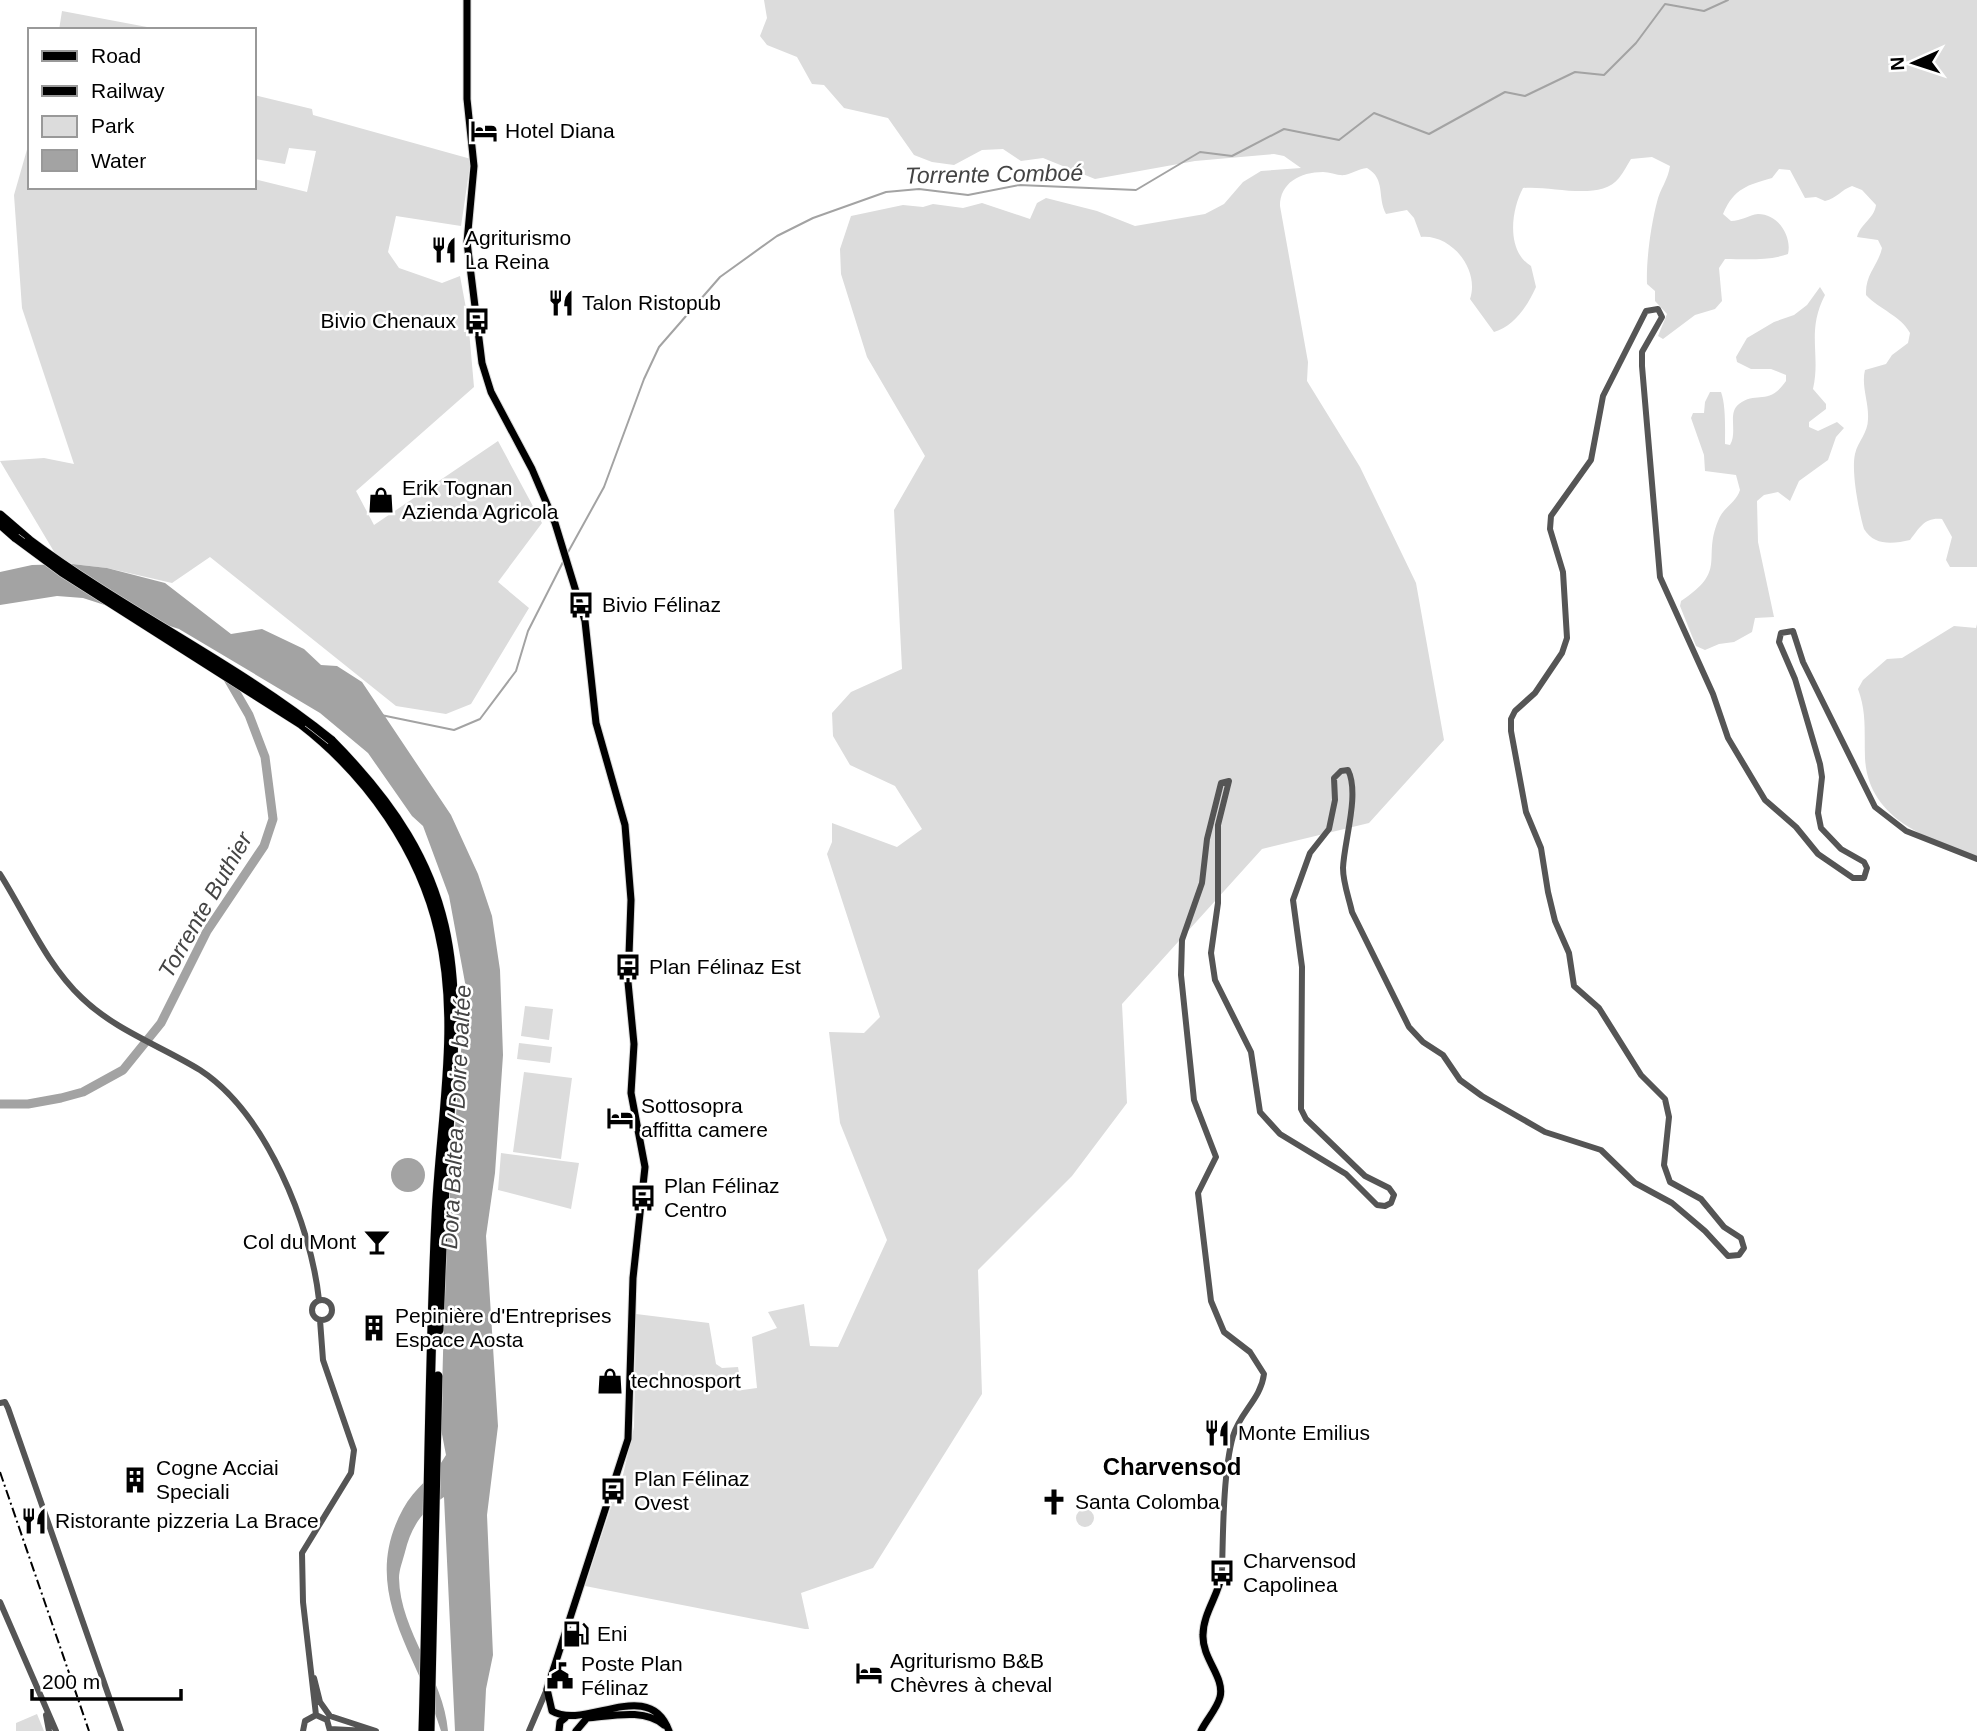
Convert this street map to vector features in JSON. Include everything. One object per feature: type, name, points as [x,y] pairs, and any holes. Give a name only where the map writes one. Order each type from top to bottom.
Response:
[{"type":"highway","points":[[0,515],[29,540],[85,580],[292,708],[331,740],[373,785],[411,838],[439,903],[452,957],[456,1037],[443,1216],[423,1731]]},
{"type":"highway","points":[[0,524],[82,586],[301,724],[356,775],[404,841],[430,901],[444,957],[449,1034],[436,1217],[430,1731]]},
{"type":"main road","points":[[467,0],[467,99],[474,166],[467,242],[482,363],[491,392],[532,469],[570,567],[585,621],[596,723],[625,825],[631,907],[628,982],[634,1044],[631,1093],[643,1152],[645,1181],[632,1289],[628,1439],[547,1689],[552,1711],[570,1719],[576,1730],[587,1718],[641,1714],[653,1716],[669,1731],[662,1716],[651,1709],[619,1708],[570,1719],[557,1728],[545,1709],[543,1699]]},
{"type":"main road","points":[[1201,1731],[1220,1695],[1219,1682],[1206,1660],[1203,1635],[1206,1618],[1218,1595],[1222,1573]]},
{"type":"street","points":[[1222,1573],[1230,1446],[1241,1417],[1261,1391],[1264,1374],[1250,1352],[1224,1332],[1216,1318],[1210,1294],[1198,1193],[1216,1157],[1194,1100],[1182,993],[1182,940],[1202,883],[1217,788],[1226,780],[1228,789],[1217,834],[1218,903],[1211,953],[1215,980],[1251,1052],[1260,1112],[1273,1127],[1346,1174],[1377,1205],[1391,1203],[1394,1195],[1390,1188],[1365,1176],[1306,1119],[1301,1109],[1302,967],[1293,900],[1310,853],[1329,829],[1335,800],[1334,778],[1341,771],[1348,771],[1352,801],[1343,869],[1352,912],[1409,1027],[1423,1042],[1440,1053],[1460,1080],[1482,1096],[1545,1132],[1584,1142],[1601,1150],[1635,1183],[1672,1203],[1705,1231],[1728,1256],[1739,1255],[1744,1248],[1741,1238],[1721,1223],[1701,1199],[1670,1182],[1664,1165],[1669,1117],[1665,1099],[1641,1075],[1599,1008],[1574,986],[1569,954],[1555,921],[1541,848],[1526,812],[1511,731],[1511,719],[1515,711],[1535,693],[1565,649],[1567,638],[1563,572],[1550,529],[1550,516],[1591,460],[1603,396],[1646,311],[1658,309],[1662,317],[1646,342],[1642,366],[1660,577],[1709,685],[1728,738],[1747,765],[1759,791],[1818,854],[1853,878],[1864,878],[1867,867],[1864,862],[1832,841],[1819,821],[1820,764],[1795,679],[1779,642],[1780,633],[1789,630],[1796,636],[1803,662],[1875,807],[1906,831],[1977,859]]},
{"type":"street","points":[[2,877],[67,982],[107,1019],[213,1080],[255,1125],[274,1158],[310,1247],[319,1300],[312,1310],[320,1320],[323,1360],[354,1450],[354,1461],[338,1497],[302,1553],[303,1602],[316,1715]]},
{"type":"street","points":[[319,1300],[326,1300],[332,1307],[328,1318],[320,1320]]},
{"type":"street","points":[[0,1403],[5,1402],[11,1418],[121,1731]]},
{"type":"street","points":[[0,1602],[56,1731]]},
{"type":"street","points":[[312,1673],[320,1702],[330,1716],[375,1731]]},
{"type":"street","points":[[529,1731],[547,1689]]},
{"type":"street","points":[[45,1709],[49,1731]]},
{"type":"street","points":[[303,1731],[305,1721],[316,1715],[325,1718],[330,1730],[375,1731]]},
{"type":"green space","points":[[764,0],[1977,0],[1977,567],[1950,567],[1946,560],[1952,537],[1942,519],[1927,521],[1910,540],[1897,542],[1878,541],[1864,529],[1856,492],[1854,462],[1856,449],[1868,424],[1865,370],[1886,364],[1892,355],[1908,343],[1910,333],[1901,322],[1866,295],[1868,281],[1882,248],[1878,240],[1857,237],[1876,205],[1862,190],[1852,186],[1825,201],[1816,197],[1805,198],[1790,170],[1779,169],[1772,178],[1737,193],[1723,214],[1731,221],[1758,214],[1772,218],[1786,234],[1788,254],[1765,259],[1725,259],[1719,268],[1722,301],[1715,309],[1695,315],[1663,339],[1658,336],[1667,314],[1655,301],[1655,291],[1647,284],[1647,264],[1658,197],[1670,166],[1652,157],[1631,159],[1619,178],[1600,189],[1574,191],[1523,188],[1514,218],[1514,241],[1523,259],[1531,266],[1536,287],[1514,320],[1494,332],[1470,299],[1471,276],[1467,265],[1452,247],[1443,241],[1421,237],[1414,218],[1407,210],[1386,214],[1379,183],[1373,172],[1367,168],[1345,175],[1323,172],[1307,174],[1293,180],[1283,191],[1280,206],[1308,362],[1307,381],[1360,467],[1416,583],[1444,740],[1369,823],[1262,849],[1122,1004],[1127,1103],[1072,1176],[978,1270],[982,1394],[873,1568],[801,1593],[809,1629],[585,1586],[613,1501],[617,1501],[634,1427],[636,1314],[709,1323],[716,1364],[722,1368],[738,1367],[742,1390],[757,1388],[752,1337],[777,1328],[768,1312],[804,1304],[810,1346],[838,1347],[887,1240],[840,1123],[829,1032],[864,1033],[880,1017],[827,854],[832,842],[832,823],[897,847],[922,829],[895,786],[850,765],[833,736],[832,713],[851,692],[902,669],[894,510],[925,456],[867,357],[841,274],[840,249],[851,216],[903,205],[923,207],[933,204],[963,208],[982,203],[1030,219],[1037,203],[1046,198],[1097,211],[1135,226],[1205,214],[1224,204],[1243,182],[1261,171],[1301,168],[1284,156],[1274,154],[1195,161],[1095,179],[1043,158],[1021,161],[1003,149],[982,150],[954,165],[932,162],[914,155],[888,118],[844,108],[824,85],[812,84],[797,57],[767,45],[760,36],[767,18]]},
{"type":"green space","points":[[62,11],[147,27],[147,28],[59,28]]},
{"type":"green space","points":[[256,95],[312,109],[313,115],[471,159],[461,226],[396,216],[388,252],[399,268],[442,283],[460,276],[468,319],[474,387],[356,491],[374,525],[498,441],[542,523],[498,582],[529,608],[471,704],[446,714],[396,706],[210,557],[172,583],[107,568],[72,564],[56,555],[0,461],[44,458],[74,464],[22,308],[14,195],[28,146],[28,189],[256,189],[256,179],[307,192],[316,151],[289,148],[285,164],[256,159]]},
{"type":"green space","points":[[1820,287],[1825,295],[1816,320],[1813,389],[1826,404],[1826,409],[1809,422],[1809,427],[1818,431],[1837,422],[1844,428],[1836,437],[1828,460],[1799,481],[1790,501],[1778,492],[1764,495],[1757,501],[1758,542],[1774,617],[1755,618],[1752,632],[1734,642],[1705,650],[1696,646],[1680,606],[1681,601],[1704,581],[1709,572],[1718,521],[1740,490],[1736,475],[1705,471],[1704,455],[1691,418],[1693,413],[1704,413],[1710,392],[1721,392],[1725,444],[1730,445],[1735,408],[1745,400],[1774,394],[1786,381],[1786,375],[1771,369],[1751,369],[1737,362],[1736,357],[1747,338],[1774,322],[1794,315],[1807,305]]},
{"type":"green space","points":[[1977,624],[1977,856],[1920,834],[1903,824],[1877,797],[1869,779],[1865,758],[1864,715],[1858,689],[1863,680],[1887,659],[1902,658],[1954,626],[1976,628]]},
{"type":"green space","points":[[525,1006],[553,1009],[549,1040],[521,1036]]},
{"type":"green space","points":[[519,1043],[552,1047],[550,1063],[517,1059]]},
{"type":"green space","points":[[524,1072],[572,1078],[561,1159],[513,1152]]},
{"type":"green space","points":[[501,1153],[579,1163],[571,1209],[498,1190]]},
{"type":"green space","points":[[1081,1509],[1089,1509],[1094,1518],[1092,1525],[1081,1527],[1076,1522],[1076,1514]]},
{"type":"green space","points":[[37,1714],[44,1731],[16,1731],[16,1723]]},
{"type":"water","name":"Dora Baltea / Doire baltée","points":[[72,564],[107,568],[165,583],[231,634],[262,629],[304,649],[321,665],[337,666],[362,682],[451,815],[478,874],[492,916],[500,970],[503,1055],[495,1173],[486,1236],[498,1426],[487,1515],[493,1655],[486,1689],[484,1731],[455,1731],[444,1497],[429,1508],[414,1527],[407,1543],[399,1578],[407,1617],[439,1692],[448,1731],[441,1731],[396,1622],[389,1595],[387,1567],[391,1539],[403,1509],[446,1455],[441,1429],[446,1242],[466,988],[449,896],[423,826],[412,816],[368,753],[320,713],[179,629],[83,598],[57,596],[0,605],[0,572],[32,565]]},
{"type":"water","points":[[408,1158],[420,1163],[425,1175],[420,1187],[408,1192],[396,1187],[391,1175],[396,1163]]},
{"type":"waterway","name":"Torrente Comboé","points":[[567,554],[604,487],[644,379],[659,347],[720,277],[777,236],[813,218],[886,192],[919,189],[968,195],[1019,185],[1136,190],[1200,152],[1232,156],[1284,129],[1339,140],[1374,113],[1429,134],[1505,92],[1525,96],[1575,72],[1604,75],[1636,43],[1665,4],[1704,11],[1728,0]]},
{"type":"waterway","name":"Torrente Comboé","points":[[381,715],[454,730],[480,719],[516,671],[528,631],[563,562]]},
{"type":"waterway","name":"Torrente Buthier","points":[[0,1104],[28,1104],[83,1092],[123,1070],[161,1023],[207,931],[264,846],[273,819],[265,757],[249,715],[227,677]]},
{"type":"railway","points":[[0,1472],[89,1731]]},
{"type":"place","name":"Hotel Diana","points":[[484,131]]},
{"type":"place","name":"Agriturismo La Reina","points":[[444,250]]},
{"type":"place","name":"Talon Ristopub","points":[[561,303]]},
{"type":"place","name":"Bivio Chenaux","points":[[477,321]]},
{"type":"place","name":"Erik Tognan Azienda Agricola","points":[[381,500]]},
{"type":"place","name":"Bivio Félinaz","points":[[581,605]]},
{"type":"place","name":"Plan Félinaz Est","points":[[628,967]]},
{"type":"place","name":"Sottosopra affitta camere","points":[[620,1118]]},
{"type":"place","name":"Plan Félinaz Centro","points":[[643,1198]]},
{"type":"place","name":"Col du Mont","points":[[377,1242]]},
{"type":"place","name":"Pepinière d'Entreprises Espace Aosta","points":[[374,1328]]},
{"type":"place","name":"technosport","points":[[610,1381]]},
{"type":"place","name":"Monte Emilius","points":[[1217,1433]]},
{"type":"place","name":"Cogne Acciai Speciali","points":[[135,1480]]},
{"type":"place","name":"Plan Félinaz Ovest","points":[[613,1491]]},
{"type":"place","name":"Santa Colomba","points":[[1054,1502]]},
{"type":"place","name":"Ristorante pizzeria La Brace","points":[[34,1521]]},
{"type":"place","name":"Charvensod Capolinea","points":[[1222,1573]]},
{"type":"place","name":"Eni","points":[[576,1634]]},
{"type":"place","name":"Agriturismo B&B Chèvres à cheval","points":[[869,1673]]},
{"type":"place","name":"Poste Plan Félinaz","points":[[560,1676]]},
{"type":"district","name":"Charvensod","points":[[1172,1467]]}]
